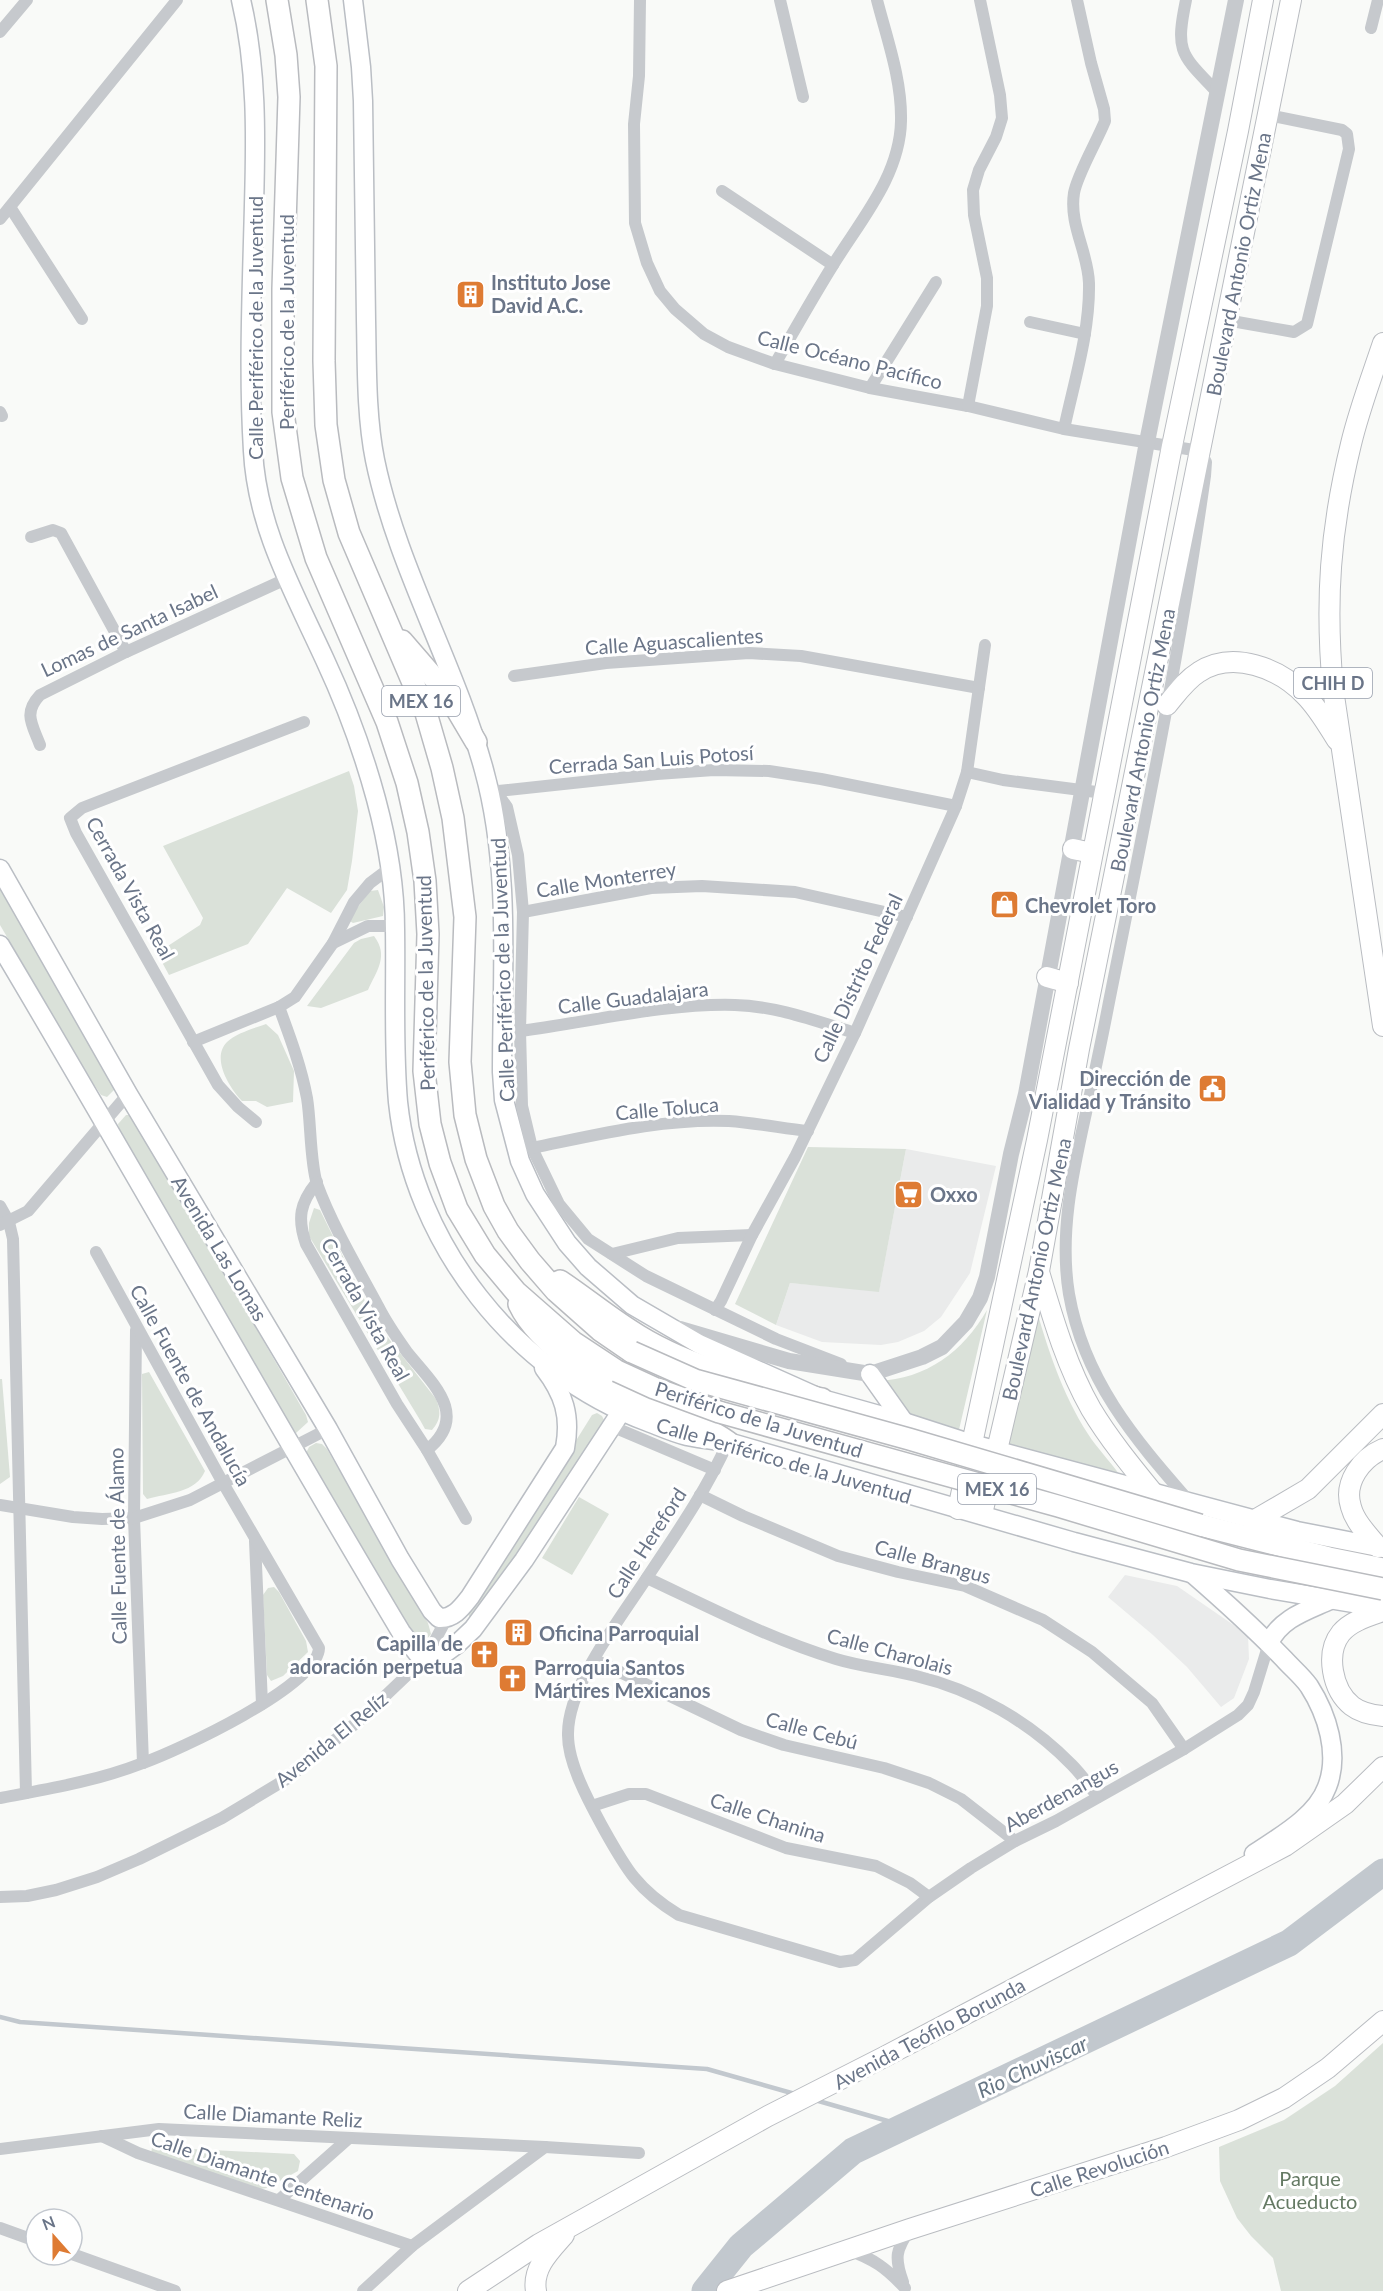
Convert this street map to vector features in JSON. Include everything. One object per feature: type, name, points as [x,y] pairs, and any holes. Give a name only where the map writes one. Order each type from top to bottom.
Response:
[{"type":"highway","name":"Periférico de la Juventud","points":[[277,0],[286,55],[289,97],[283,289],[283,412],[292,478],[316,558],[387,722],[407,783],[418,832],[425,881],[428,934],[424,1071],[430,1124],[440,1163],[457,1209],[485,1255],[516,1292],[573,1342],[617,1371],[654,1388],[719,1412],[1058,1506],[1239,1560],[1383,1589]]},
{"type":"highway","name":"Periférico de la Juventud","points":[[317,0],[326,66],[324,361],[326,425],[334,480],[348,533],[426,713],[442,768],[453,818],[465,917],[460,1062],[465,1115],[476,1159],[494,1206],[508,1231],[530,1261],[572,1307],[600,1330],[632,1352],[695,1380],[909,1439],[1200,1526],[1383,1569]]},
{"type":"highway","points":[[389,627],[447,693],[476,742]]},
{"type":"highway","points":[[530,1261],[611,1318],[669,1353],[703,1367],[754,1383],[822,1399]]},
{"type":"highway","points":[[516,1292],[519,1306],[528,1322],[598,1380],[655,1409],[704,1427],[728,1442]]},
{"type":"main road","name":"Calle Periférico de la Juventud","points":[[241,0],[248,31],[256,120],[251,331],[253,454],[259,498],[273,548],[351,718],[365,757],[380,815],[390,868],[396,926],[394,1038],[405,1147],[415,1180],[456,1265],[484,1304],[511,1334],[534,1355],[616,1419],[684,1436],[728,1442],[1074,1542],[1191,1573],[1383,1610]]},
{"type":"main road","name":"Calle Periférico de la Juventud","points":[[353,0],[363,101],[368,382],[375,457],[388,510],[476,742],[489,792],[499,843],[502,887],[504,1100],[520,1161],[535,1194],[567,1243],[613,1290],[662,1324],[730,1359],[822,1399],[972,1444],[1191,1504],[1380,1547]]},
{"type":"main road","name":"Boulevard Antonio Ortiz Mena","points":[[958,1509],[1037,1140],[1172,446],[1263,0]]},
{"type":"main road","name":"Boulevard Antonio Ortiz Mena","points":[[982,1514],[1039,1271],[1079,1049],[1291,0]]},
{"type":"main road","name":"CHIH D","points":[[1383,343],[1351,441],[1331,550],[1328,638],[1333,689],[1383,1026]]},
{"type":"main road","points":[[1167,705],[1200,671],[1223,662],[1253,664],[1283,677],[1303,693],[1317,708],[1342,747]]},
{"type":"main road","points":[[1073,849],[1092,853]]},
{"type":"main road","name":"Avenida Las Lomas","points":[[0,869],[128,1094],[328,1428],[400,1559],[432,1611],[439,1618],[447,1618]]},
{"type":"main road","name":"Avenida Las Lomas","points":[[0,945],[105,1121],[290,1447],[401,1632],[412,1647],[426,1657]]},
{"type":"main road","points":[[1047,977],[1068,983]]},
{"type":"main road","points":[[1039,1271],[1068,1362],[1085,1397],[1108,1435],[1154,1494]]},
{"type":"main road","points":[[447,1618],[458,1611],[470,1597],[565,1448],[569,1428],[565,1407],[548,1373],[534,1355]]},
{"type":"main road","points":[[870,1374],[904,1422]]},
{"type":"main road","points":[[1255,1520],[1308,1489],[1383,1414]]},
{"type":"main road","name":"Avenida El Relíz","points":[[426,1657],[445,1653],[473,1629],[524,1560],[616,1419]]},
{"type":"main road","points":[[1380,1547],[1358,1523],[1350,1506],[1350,1491],[1354,1475],[1364,1460],[1383,1449]]},
{"type":"main road","points":[[1191,1573],[1269,1643],[1308,1685],[1322,1710],[1329,1733],[1332,1758],[1327,1788],[1314,1807],[1285,1833],[1203,1888]]},
{"type":"main road","points":[[1269,1643],[1274,1632],[1284,1623],[1330,1600]]},
{"type":"main road","points":[[1383,1610],[1350,1624],[1345,1629],[1334,1646],[1332,1662],[1337,1684],[1352,1706],[1370,1715],[1383,1716]]},
{"type":"main road","name":"Avenida Teófilo Borunda","points":[[472,2290],[504,2265],[768,2116],[1284,1846],[1345,1804],[1383,1767]]},
{"type":"main road","name":"Calle Revolución","points":[[727,2291],[847,2249],[1166,2147],[1239,2120],[1284,2098],[1302,2086],[1328,2068],[1383,2021]]},
{"type":"main road","points":[[536,2291],[536,2276],[543,2260],[574,2224]]},
{"type":"street","points":[[0,32],[27,0]]},
{"type":"street","points":[[0,219],[177,0]]},
{"type":"street","name":"Calle Océano Pacífico","points":[[640,0],[633,184],[635,223],[660,291],[675,309],[704,334],[728,347],[775,364],[870,388],[968,406],[1064,429],[1200,451]]},
{"type":"street","points":[[780,0],[803,97]]},
{"type":"street","points":[[775,364],[886,178],[898,146],[901,99],[877,0]]},
{"type":"street","points":[[968,406],[987,306],[987,278],[974,215],[973,190],[979,170],[1002,118],[1000,95],[980,0]]},
{"type":"street","points":[[1064,429],[1085,334],[1089,305],[1089,281],[1072,207],[1074,190],[1105,121],[1077,0]]},
{"type":"street","points":[[1186,0],[1180,30],[1180,45],[1186,57],[1217,92]]},
{"type":"street","points":[[662,1324],[789,1361],[870,1374],[922,1357],[942,1347],[974,1312],[987,1277],[1011,1154],[1026,1094],[1147,442],[1236,0]]},
{"type":"street","points":[[1371,28],[1378,0]]},
{"type":"street","points":[[1226,320],[1294,332],[1307,324],[1349,148],[1347,134],[1342,129],[1268,115]]},
{"type":"street","points":[[722,191],[833,265]]},
{"type":"street","points":[[10,207],[82,319]]},
{"type":"street","points":[[870,388],[936,282]]},
{"type":"street","points":[[1030,322],[1085,334]]},
{"type":"street","points":[[1191,1504],[1126,1427],[1102,1387],[1080,1337],[1070,1296],[1066,1269],[1066,1236],[1073,1176],[1131,900],[1167,705],[1205,476],[1206,462],[1200,451]]},
{"type":"street","points":[[31,537],[53,530],[61,533],[126,652]]},
{"type":"street","name":"Lomas de Santa Isabel","points":[[40,745],[29,713],[36,699],[45,692],[126,652],[286,579]]},
{"type":"street","name":"Calle Distrito Federal","points":[[715,1310],[808,1131],[855,1033],[956,806],[967,772],[985,645]]},
{"type":"street","name":"Calle Aguascalientes","points":[[514,676],[606,663],[749,653],[801,656],[979,688]]},
{"type":"street","name":"Cerrada Vista Real","points":[[256,1122],[238,1107],[218,1085],[70,818],[82,808],[304,722]]},
{"type":"street","name":"Cerrada San Luis Potosí","points":[[489,792],[657,774],[714,770],[769,771],[956,806]]},
{"type":"street","points":[[967,772],[1003,780],[1104,793]]},
{"type":"street","points":[[489,792],[502,800],[510,819],[518,855],[523,912],[520,1031],[522,1106],[532,1148],[559,1204],[588,1239],[664,1286],[807,1352],[870,1374]]},
{"type":"street","points":[[193,1042],[279,1007],[295,998],[333,943],[346,914],[361,892],[390,868]]},
{"type":"street","name":"Calle Monterrey","points":[[523,912],[651,888],[702,886],[795,892],[907,917]]},
{"type":"street","points":[[333,943],[368,926],[396,926]]},
{"type":"street","name":"Calle Guadalajara","points":[[520,1031],[686,1007],[736,1005],[789,1012],[855,1033]]},
{"type":"street","name":"Cerrada Vista Real","points":[[279,1007],[303,1082],[316,1182],[379,1310],[446,1404],[447,1417],[444,1432],[438,1442],[428,1450]]},
{"type":"street","points":[[4,1224],[28,1211],[128,1094]]},
{"type":"street","name":"Calle Toluca","points":[[532,1148],[633,1128],[680,1122],[729,1121],[808,1131]]},
{"type":"street","name":"Cerrada Vista Real","points":[[316,1182],[304,1197],[302,1233],[306,1244],[397,1404],[428,1450],[466,1519]]},
{"type":"street","points":[[0,1206],[4,1224],[13,1239],[26,1793]]},
{"type":"street","points":[[612,1254],[678,1238],[752,1235]]},
{"type":"street","name":"Calle Fuente de Andalucía","points":[[0,1798],[82,1782],[143,1763],[200,1738],[262,1704],[306,1673],[317,1659],[319,1648],[223,1483],[96,1252]]},
{"type":"street","name":"Calle Fuente de Álamo","points":[[136,1328],[134,1518],[143,1763]]},
{"type":"street","points":[[616,1419],[715,1470]]},
{"type":"street","points":[[0,1505],[102,1519],[134,1518],[190,1500],[328,1428]]},
{"type":"street","name":"Calle Hereford","points":[[728,1442],[700,1495],[580,1684],[568,1726],[572,1756],[592,1806],[633,1876],[657,1901],[679,1915],[845,1963]]},
{"type":"street","name":"Calle Brangus","points":[[700,1495],[743,1516],[838,1556],[965,1586],[1043,1620],[1092,1652],[1152,1703],[1184,1749]]},
{"type":"street","name":"Calle Fuente de Andalucía","points":[[255,1537],[262,1704]]},
{"type":"street","name":"Calle Charolais","points":[[647,1578],[771,1636],[837,1659],[918,1676],[961,1691],[1005,1712],[1035,1732],[1073,1766],[1098,1797]]},
{"type":"street","points":[[426,1657],[447,1618]]},
{"type":"street","name":"Aberdenangus","points":[[845,1963],[860,1958],[929,1897],[1015,1841],[1184,1749],[1238,1715],[1248,1705],[1254,1692],[1269,1643]]},
{"type":"street","name":"Avenida El Relíz","points":[[0,1897],[27,1896],[56,1890],[97,1877],[222,1818],[288,1778],[361,1719],[426,1657]]},
{"type":"street","name":"Calle Cebú","points":[[595,1660],[741,1730],[784,1745],[884,1768],[929,1783],[961,1799],[1015,1841]]},
{"type":"street","name":"Calle Chanina","points":[[592,1806],[629,1794],[646,1794],[786,1848],[876,1866],[910,1882],[929,1897]]},
{"type":"street","name":"Calle Diamante Reliz","points":[[0,2149],[159,2129],[639,2153]]},
{"type":"street","name":"Calle Diamante Centenario","points":[[102,2136],[138,2153],[412,2246]]},
{"type":"street","points":[[279,2200],[349,2138]]},
{"type":"street","points":[[363,2291],[412,2246],[545,2147]]},
{"type":"street","points":[[0,2228],[24,2237]]},
{"type":"street","points":[[906,2290],[897,2259],[900,2244],[910,2229]]},
{"type":"street","points":[[847,2249],[875,2261],[888,2270],[906,2290]]},
{"type":"street","points":[[84,2258],[175,2291]]},
{"type":"shaded area","points":[[906,1149],[996,1166],[970,1273],[941,1317],[924,1331],[898,1342],[881,1345],[822,1342],[776,1325],[790,1283],[879,1291]]},
{"type":"shaded area","points":[[1125,1575],[1177,1586],[1248,1635],[1249,1659],[1234,1698],[1221,1707],[1187,1667],[1108,1597]]},
{"type":"green space","points":[[349,771],[358,811],[352,861],[347,890],[331,913],[287,888],[248,944],[169,975],[157,953],[200,925],[203,918],[163,846]]},
{"type":"green space","points":[[0,882],[116,1088],[107,1097],[101,1095],[91,1080],[0,925]]},
{"type":"green space","points":[[378,890],[384,907],[383,916],[353,923],[348,920],[370,891]]},
{"type":"green space","points":[[374,936],[381,950],[381,957],[368,990],[321,1008],[307,1006],[354,943]]},
{"type":"green space","points":[[266,1024],[278,1035],[294,1071],[293,1102],[267,1107],[256,1101],[242,1101],[227,1080],[221,1064],[221,1056],[227,1042],[235,1036]]},
{"type":"green space","points":[[126,1115],[132,1115],[136,1119],[306,1415],[308,1422],[296,1433],[289,1429],[119,1129],[118,1124]]},
{"type":"green space","points":[[808,1147],[906,1149],[879,1292],[790,1283],[776,1325],[735,1304]]},
{"type":"green space","points":[[314,1208],[320,1210],[375,1321],[436,1399],[439,1415],[432,1430],[425,1429],[309,1236],[309,1223]]},
{"type":"green space","points":[[1034,1301],[1050,1353],[1070,1403],[1092,1439],[1119,1474],[1006,1446]]},
{"type":"green space","points":[[987,1310],[958,1434],[909,1416],[878,1381],[912,1375],[942,1360],[967,1339]]},
{"type":"green space","points":[[149,1372],[205,1471],[195,1484],[188,1488],[147,1499],[143,1494],[142,1374]]},
{"type":"green space","points":[[0,1379],[2,1379],[10,1477],[0,1484]]},
{"type":"green space","points":[[597,1413],[604,1420],[481,1614],[470,1619],[468,1613],[592,1415]]},
{"type":"green space","points":[[316,1443],[322,1444],[327,1449],[428,1623],[431,1634],[424,1643],[416,1644],[410,1639],[306,1453],[309,1447]]},
{"type":"green space","points":[[579,1497],[609,1514],[572,1575],[542,1558]]},
{"type":"green space","points":[[274,1587],[306,1641],[308,1652],[283,1676],[271,1681],[267,1675],[263,1595],[268,1588]]},
{"type":"green space","name":"Parque Acueducto","points":[[1383,2043],[1383,2291],[1281,2291],[1273,2258],[1237,2218],[1220,2181],[1219,2147],[1284,2120],[1335,2086]]},
{"type":"green space","points":[[152,2147],[294,2154],[300,2161],[298,2171],[267,2188],[260,2189],[151,2155]]},
{"type":"waterway","name":"Rio Chuviscar","points":[[705,2291],[741,2246],[853,2151],[1289,1943],[1383,1872]]},
{"type":"waterway","points":[[0,2017],[20,2022],[707,2069],[795,2094]]},
{"type":"waterway","points":[[815,2100],[905,2126]]},
{"type":"place","name":"Instituto Jose David A.C.","points":[[470,294]]},
{"type":"place","name":"Chevrolet Toro","points":[[1004,905]]},
{"type":"place","name":"Dirección de Vialidad y Tránsito","points":[[1212,1089]]},
{"type":"place","name":"Oxxo","points":[[909,1194]]},
{"type":"place","name":"Oficina Parroquial","points":[[518,1633]]},
{"type":"place","name":"Capilla de adoración perpetua","points":[[484,1655]]},
{"type":"place","name":"Parroquia Santos Mártires Mexicanos","points":[[513,1679]]}]
